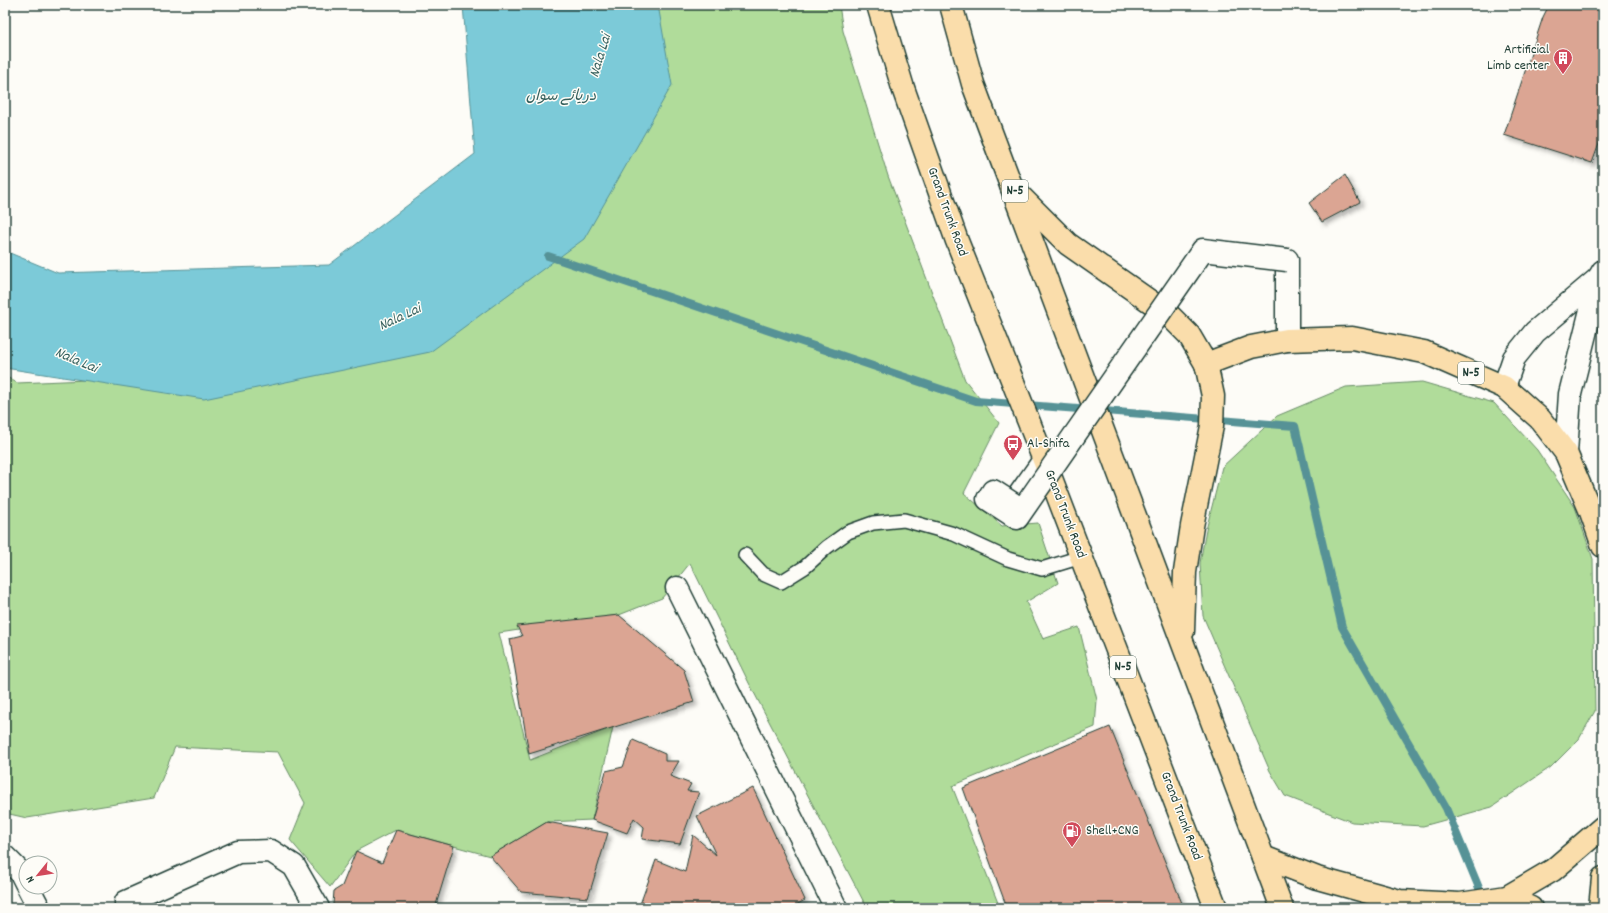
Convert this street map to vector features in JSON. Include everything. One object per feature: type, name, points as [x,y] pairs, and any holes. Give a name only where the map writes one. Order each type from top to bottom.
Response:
[{"type":"highway","name":"Grand Trunk Road","points":[[878,5],[903,88],[954,234],[1005,366],[1044,460],[1216,908]]},
{"type":"highway","name":"N-5","points":[[951,5],[973,84],[1282,908]]},
{"type":"highway","name":"N-5","points":[[1012,188],[1068,244],[1168,314],[1189,335],[1206,364],[1213,396],[1212,426],[1192,526],[1185,572],[1182,641]]},
{"type":"highway","name":"N-5","points":[[1206,364],[1251,347],[1287,340],[1352,338],[1424,352],[1504,387],[1540,419],[1566,453],[1591,512],[1603,546]]},
{"type":"highway","points":[[1263,857],[1317,878],[1400,901],[1460,904],[1507,897],[1553,870],[1603,827]]},
{"type":"highway","points":[[1600,908],[1603,878]]},
{"type":"highway","points":[[1507,897],[1531,908]]},
{"type":"street","points":[[1044,460],[1013,504],[993,491],[988,499],[1017,518],[1203,250],[1287,260],[1287,340]]},
{"type":"street","points":[[1504,387],[1514,358],[1535,332],[1601,274]]},
{"type":"street","points":[[1566,453],[1570,394],[1601,274]]},
{"type":"street","points":[[677,588],[836,908]]},
{"type":"street","points":[[126,902],[238,852],[271,851],[294,866],[318,908]]},
{"type":"street","points":[[5,857],[18,870]]},
{"type":"street","points":[[32,895],[39,908]]},
{"type":"lane","points":[[745,554],[763,574],[781,582],[806,567],[827,547],[848,532],[874,523],[904,520],[954,534],[1008,559],[1042,569],[1081,557]]},
{"type":"green space","points":[[644,5],[839,5],[843,31],[888,176],[965,380],[999,423],[964,493],[1002,526],[1038,523],[1058,583],[1026,602],[1043,639],[1079,627],[1097,700],[1095,727],[952,786],[1000,908],[867,908],[749,683],[690,563],[662,598],[619,615],[499,633],[530,760],[613,727],[592,820],[547,822],[490,856],[396,830],[356,851],[330,887],[290,840],[305,803],[278,752],[175,747],[154,798],[27,818],[5,813],[5,376],[17,383],[340,369]]},
{"type":"green space","points":[[1422,382],[1494,403],[1537,450],[1575,507],[1593,559],[1595,711],[1579,739],[1551,767],[1492,807],[1423,826],[1352,822],[1285,796],[1270,771],[1203,616],[1200,563],[1206,530],[1222,467],[1277,416],[1346,387]]},
{"type":"water","name":"دریائے سواں","points":[[463,5],[658,5],[672,85],[584,239],[430,352],[204,399],[5,368],[5,251],[58,273],[329,265],[475,154]]},
{"type":"building","name":"Artificial Limb center","points":[[1549,5],[1603,5],[1603,133],[1592,163],[1504,135],[1543,17]]},
{"type":"building","points":[[1345,175],[1360,202],[1322,222],[1309,203]]},
{"type":"building","points":[[619,615],[684,670],[694,702],[529,754],[510,639],[522,636],[517,626]]},
{"type":"building","name":"Shell+CNG","points":[[1110,727],[1184,908],[1007,908],[963,788]]},
{"type":"building","points":[[633,740],[665,754],[665,761],[679,761],[670,776],[691,784],[687,791],[699,792],[680,844],[642,839],[644,827],[634,818],[627,833],[592,820],[606,771],[623,767]]},
{"type":"building","points":[[753,788],[805,900],[791,908],[639,907],[656,860],[685,872],[693,835],[716,855],[697,816]]},
{"type":"building","points":[[547,822],[608,833],[588,898],[521,892],[490,856]]},
{"type":"building","points":[[396,830],[454,846],[435,908],[336,908],[333,904],[334,891],[342,886],[356,851],[382,863]]},
{"type":"waterway","points":[[548,256],[976,401],[1295,426],[1342,627],[1446,808],[1484,900]]},
{"type":"place","name":"Artificial Limb center","points":[[1563,75]]},
{"type":"place","name":"Al-Shifa","points":[[1013,461]]},
{"type":"place","name":"Shell+CNG","points":[[1072,848]]},
{"type":"water label","name":"Nala Lai","points":[[601,56]]},
{"type":"water label","name":"Nala Lai","points":[[400,318]]},
{"type":"water label","name":"Nala Lai","points":[[76,361]]}]
